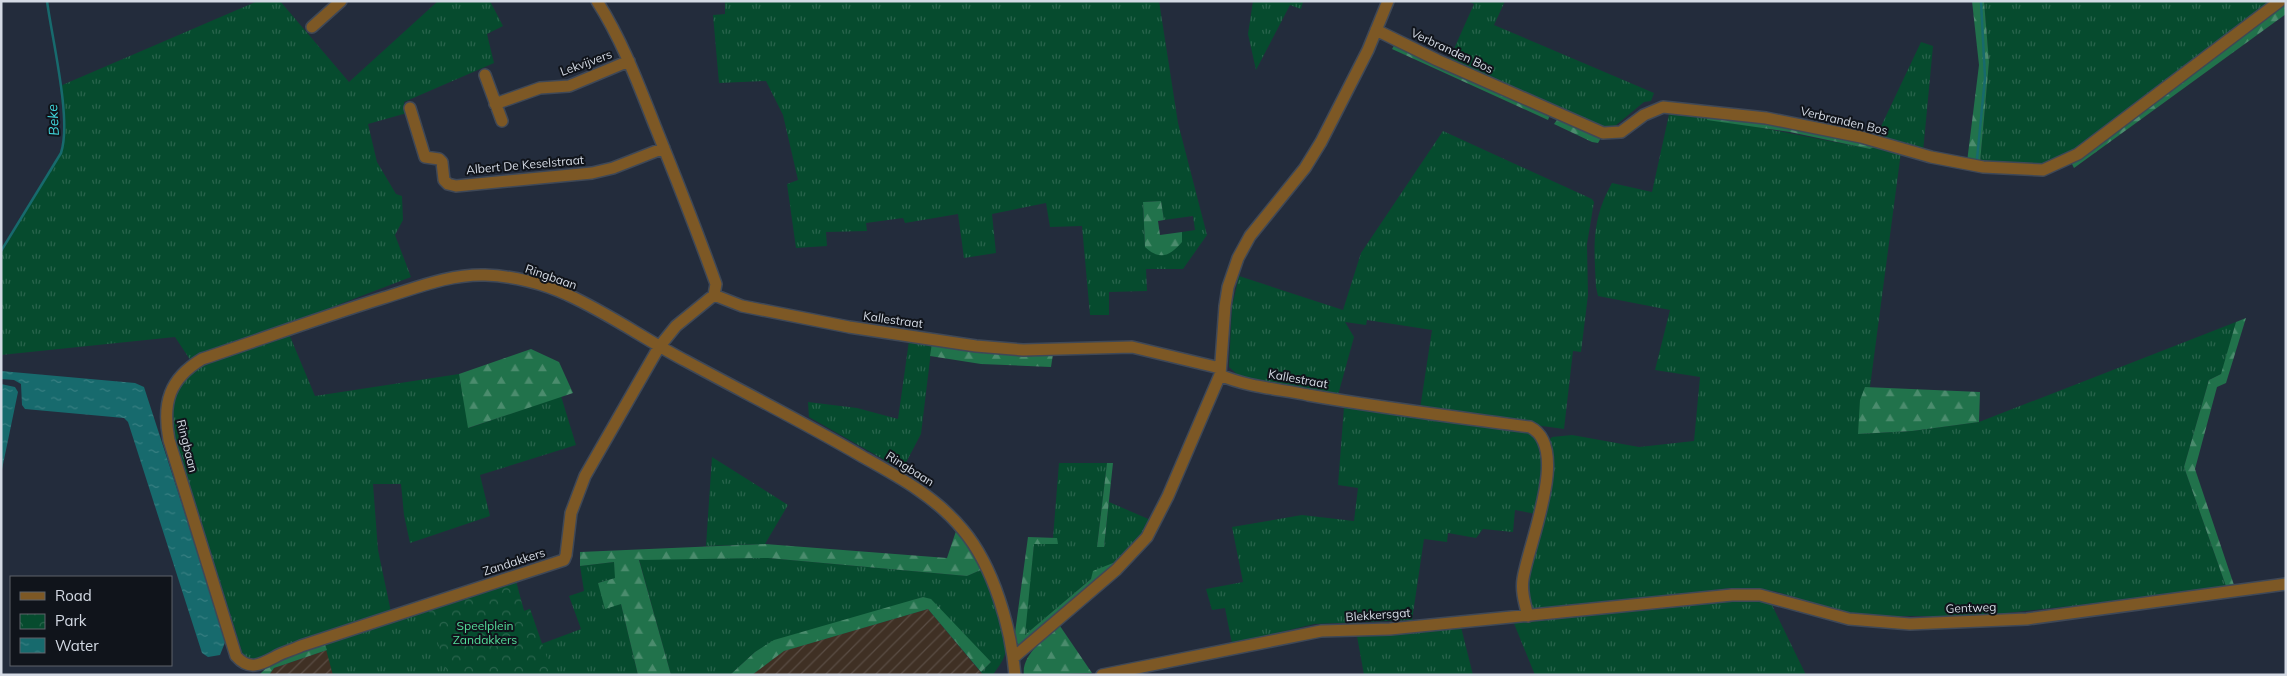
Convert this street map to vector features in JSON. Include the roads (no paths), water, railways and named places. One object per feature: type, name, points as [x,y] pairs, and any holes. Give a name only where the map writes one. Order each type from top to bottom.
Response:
[{"type":"street","points":[[312,27],[341,1]]},
{"type":"street","points":[[596,1],[608,19],[628,61],[664,148],[716,284],[714,295],[676,326],[659,347]]},
{"type":"street","points":[[1013,658],[1116,570],[1147,537],[1168,496],[1220,372],[1223,357],[1226,296],[1238,258],[1250,236],[1306,168],[1322,142],[1388,1]]},
{"type":"street","name":"Verbranden Bos","points":[[1376,30],[1437,60],[1603,134],[1620,132],[1655,108],[1671,107],[1766,118],[1832,130],[1955,163],[1983,167],[2042,170],[2078,154],[2280,1]]},
{"type":"street","name":"Lekvijvers","points":[[495,104],[540,88],[569,86],[628,61]]},
{"type":"street","points":[[485,75],[502,121]]},
{"type":"street","name":"Albert De Keselstraat","points":[[410,108],[425,157],[439,159],[442,162],[444,180],[448,184],[456,186],[592,173],[614,168],[664,148]]},
{"type":"street","name":"Ringbaan","points":[[250,666],[236,656],[169,440],[166,426],[167,405],[172,390],[185,369],[202,359],[446,278],[485,275],[526,280],[567,295],[659,347],[839,443],[932,500],[958,524],[978,550],[996,588],[1013,658],[1014,675]]},
{"type":"street","name":"Kallestraat","points":[[714,295],[742,306],[849,327],[976,346],[1023,350],[1132,347],[1220,372],[1250,384],[1530,427],[1539,432],[1544,440],[1548,474],[1523,579],[1523,599],[1528,616]]},
{"type":"street","name":"Zandakkers","points":[[250,666],[261,665],[301,646],[564,560],[575,499],[585,476],[659,347]]},
{"type":"street","name":"Gentweg","points":[[1658,603],[1745,594],[1760,595],[1849,618],[1910,624],[2027,619],[2286,584]]},
{"type":"street","name":"Blekkersgat","points":[[1102,675],[1307,633],[1390,629],[1658,603]]},
{"type":"water","points":[[1,371],[135,383],[144,387],[226,640],[220,655],[208,657],[202,653],[128,422],[124,418],[25,409],[22,405],[21,384],[14,380],[1,379]]},
{"type":"water","points":[[1,384],[15,387],[18,392],[1,474]]},
{"type":"waterway","name":"Beke","points":[[1,251],[61,153],[64,139],[63,100],[47,1]]},
{"type":"waterway","points":[[1977,159],[1985,78],[1981,1]]},
{"type":"park label","name":"Speelplein Zandakkers","points":[[485,633]]}]
